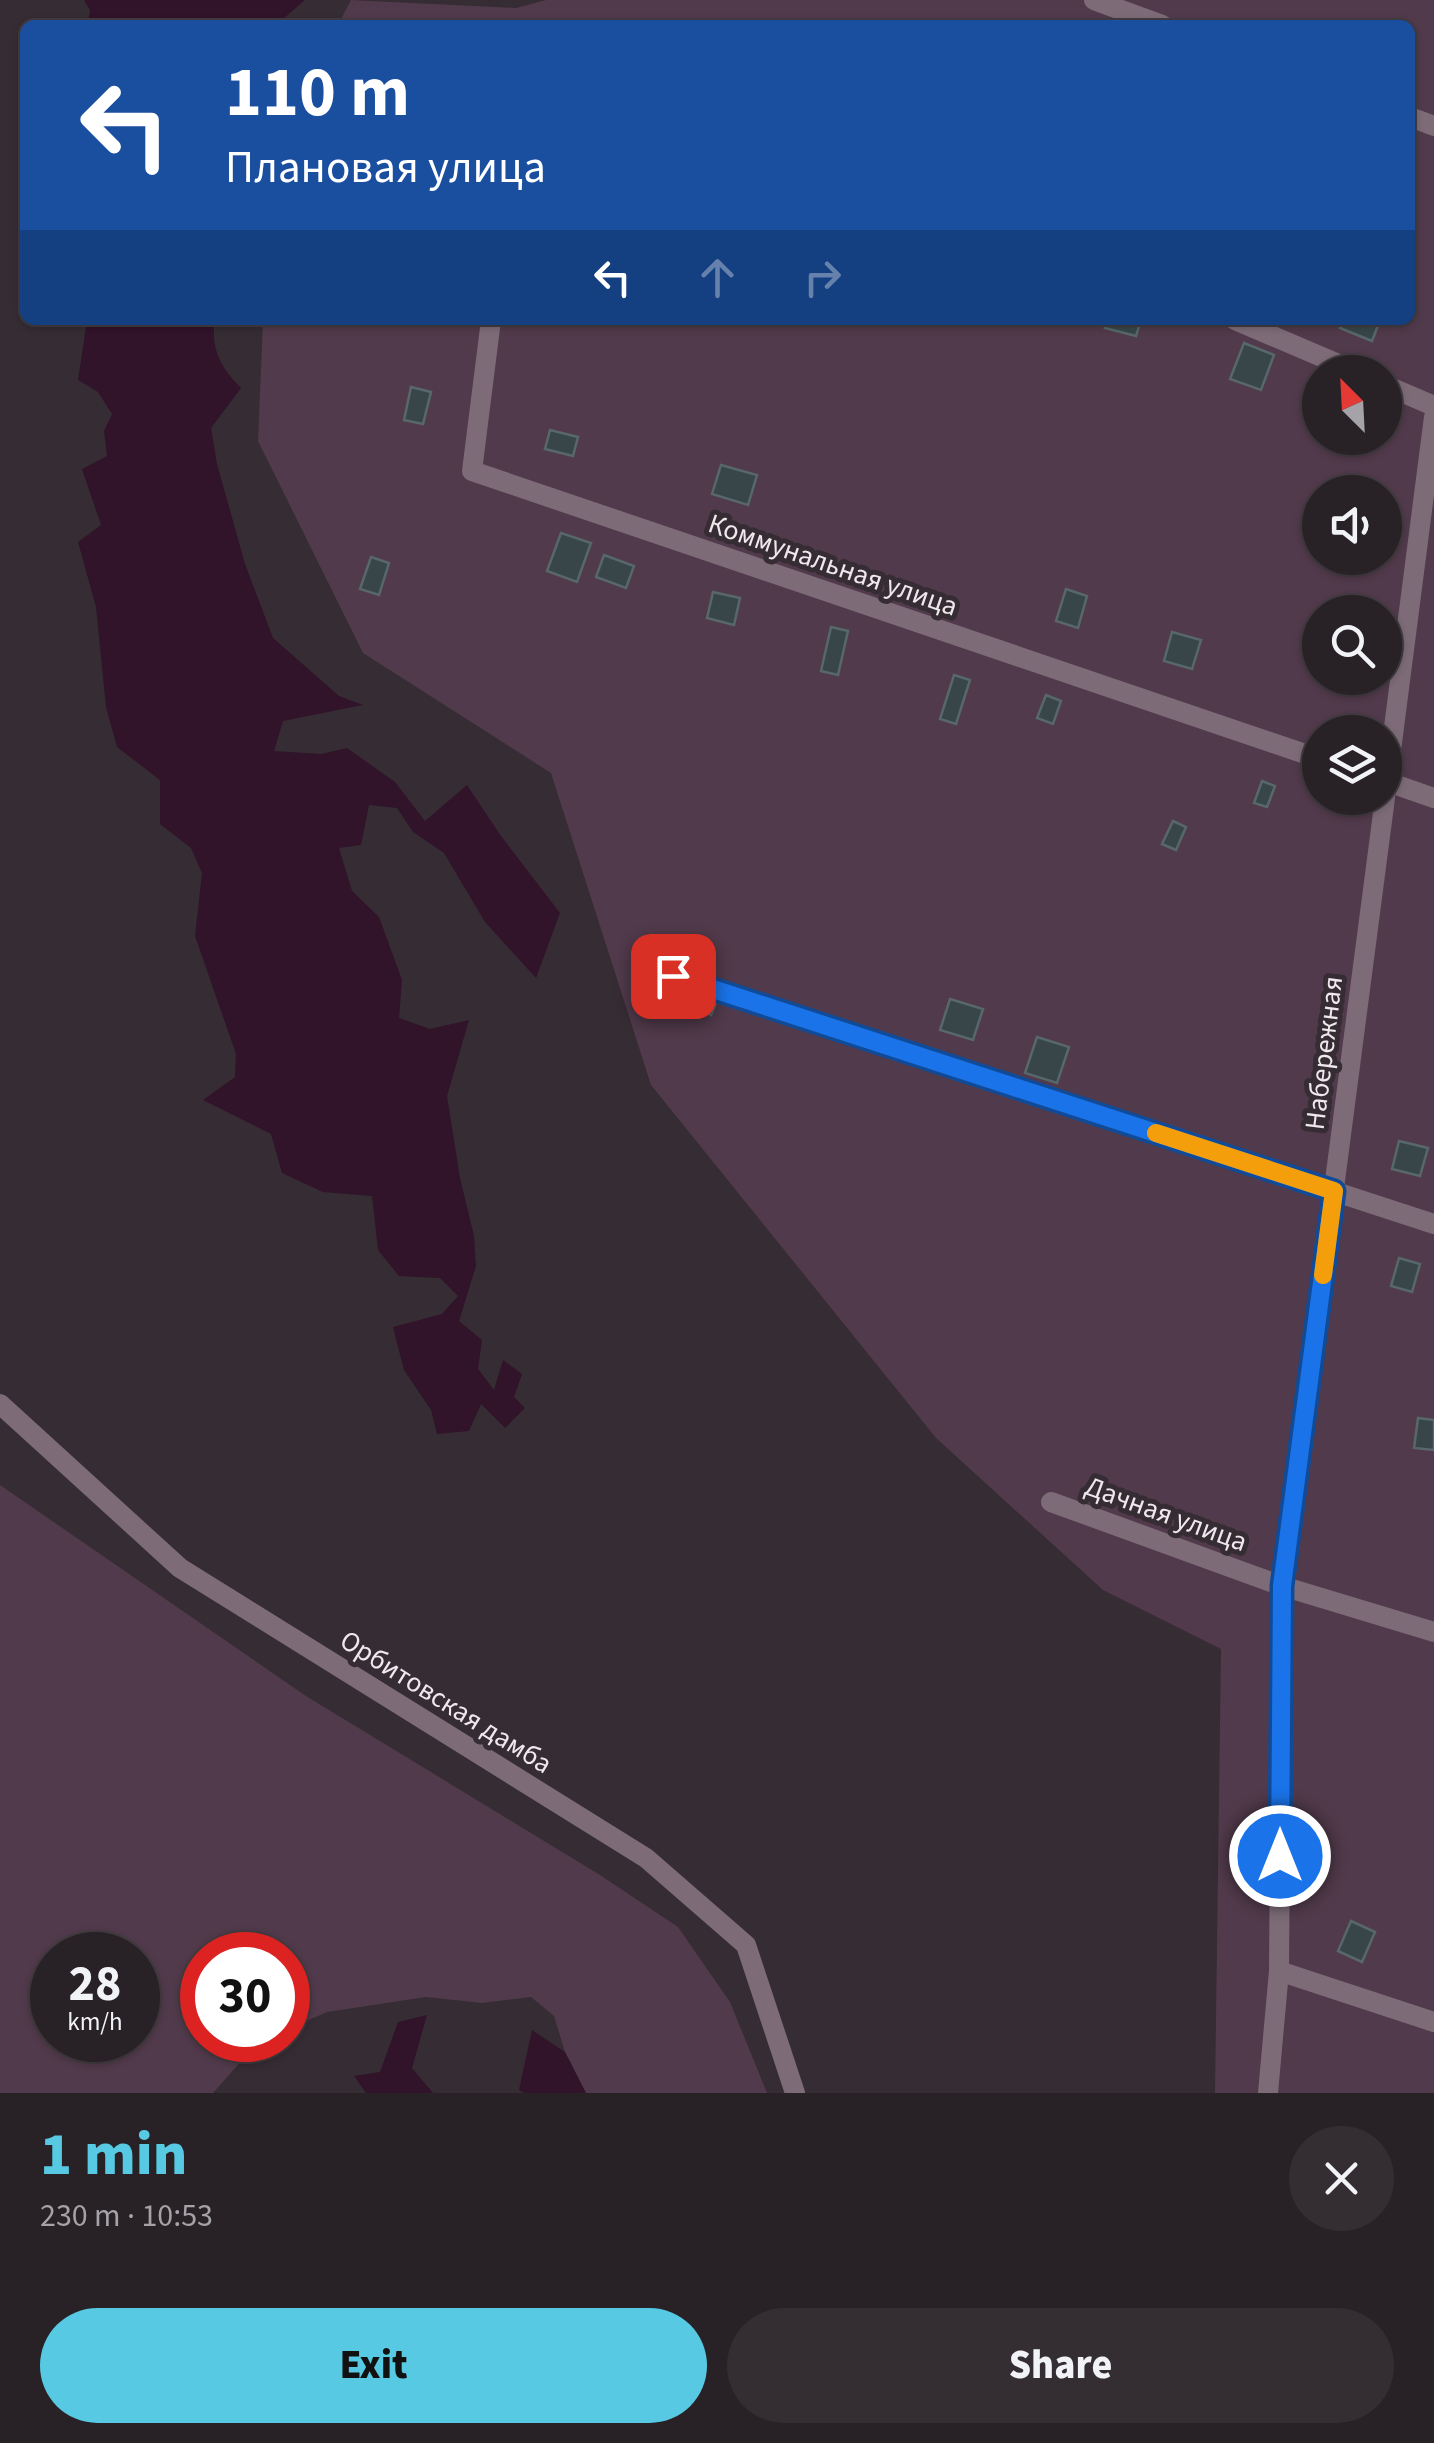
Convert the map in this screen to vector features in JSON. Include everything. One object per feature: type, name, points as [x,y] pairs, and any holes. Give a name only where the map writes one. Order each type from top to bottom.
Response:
[{"type":"street","points":[[1094,0],[1148,20]]},
{"type":"street","name":"Коммунальная улица","points":[[490,325],[472,471],[1302,753]]},
{"type":"street","points":[[1247,325],[1317,355]]},
{"type":"street","points":[[1402,392],[1434,406]]},
{"type":"street","name":"Набережная","points":[[1396,715],[1434,417]]},
{"type":"street","points":[[1402,792],[1434,798]]},
{"type":"street","name":"Набережная","points":[[1268,2093],[1279,1972],[1282,1586],[1383,815]]},
{"type":"street","points":[[673,976],[1434,1224]]},
{"type":"street","name":"Орбитовская дамба","points":[[0,1404],[180,1568],[646,1858],[746,1945],[795,2093]]},
{"type":"street","name":"Дачная улица","points":[[1051,1502],[1282,1586],[1434,1632]]},
{"type":"street","points":[[1279,1972],[1434,2022]]},
{"type":"shaded area","points":[[84,0],[305,0],[282,20],[89,20],[90,10]]},
{"type":"shaded area","points":[[351,0],[516,8],[546,0],[1434,0],[1434,2093],[1215,2093],[1221,1649],[1103,1590],[936,1438],[651,1085],[551,773],[363,653],[258,441],[263,325],[1415,325],[1415,20],[341,20]]},
{"type":"shaded area","points":[[86,325],[215,325],[219,357],[241,388],[211,428],[217,464],[245,564],[273,638],[339,696],[363,705],[283,721],[274,751],[321,754],[347,748],[395,782],[425,821],[467,785],[560,913],[536,978],[485,922],[444,853],[413,832],[397,808],[369,805],[361,845],[339,848],[352,891],[379,917],[402,980],[399,1018],[430,1029],[469,1020],[447,1096],[474,1236],[476,1266],[459,1321],[482,1340],[478,1369],[494,1390],[503,1360],[522,1374],[514,1397],[525,1408],[505,1428],[481,1404],[469,1431],[437,1434],[431,1410],[404,1370],[393,1327],[442,1314],[458,1296],[440,1278],[399,1276],[378,1250],[372,1196],[323,1192],[282,1173],[271,1134],[203,1100],[235,1077],[236,1054],[195,936],[202,873],[191,848],[160,824],[160,780],[117,747],[106,707],[96,607],[78,542],[101,525],[82,469],[107,456],[104,431],[112,414],[98,392],[78,380]]},
{"type":"shaded area","points":[[0,1485],[306,1696],[600,1875],[678,1927],[730,2002],[767,2093],[586,2093],[565,2052],[554,2016],[531,1997],[482,2003],[426,1997],[327,2012],[310,2019],[310,1932],[180,1932],[180,2062],[240,2062],[213,2093],[0,2093]]},
{"type":"shaded area","points":[[427,2015],[412,2068],[433,2093],[366,2093],[354,2076],[380,2072],[398,2022]]},
{"type":"shaded area","points":[[532,2030],[565,2052],[586,2093],[519,2090]]},
{"type":"building","points":[[1106,325],[1139,325],[1136,336],[1105,328]]},
{"type":"building","points":[[1341,325],[1378,325],[1372,341],[1340,328]]},
{"type":"building","points":[[1244,343],[1274,355],[1261,390],[1230,379]]},
{"type":"building","points":[[411,387],[431,392],[423,424],[404,420]]},
{"type":"building","points":[[550,430],[578,437],[573,456],[545,449]]},
{"type":"building","points":[[721,465],[757,475],[748,505],[712,494]]},
{"type":"building","points":[[561,533],[591,543],[577,582],[547,571]]},
{"type":"building","points":[[604,555],[634,566],[626,588],[596,577]]},
{"type":"building","points":[[371,557],[389,563],[379,595],[360,589]]},
{"type":"building","points":[[1066,589],[1087,596],[1078,628],[1056,621]]},
{"type":"building","points":[[713,592],[740,598],[734,625],[707,618]]},
{"type":"building","points":[[831,627],[848,631],[838,675],[821,671]]},
{"type":"building","points":[[1172,632],[1201,640],[1192,669],[1164,661]]},
{"type":"building","points":[[954,675],[970,680],[956,724],[940,719]]},
{"type":"building","points":[[1046,695],[1061,701],[1053,724],[1037,718]]},
{"type":"building","points":[[1262,781],[1275,786],[1267,807],[1254,803]]},
{"type":"building","points":[[1173,821],[1186,827],[1176,850],[1162,844]]},
{"type":"building","points":[[691,989],[717,1001],[711,1015],[685,1003]]},
{"type":"building","points":[[950,999],[983,1009],[973,1040],[940,1030]]},
{"type":"building","points":[[1037,1037],[1069,1047],[1057,1083],[1025,1073]]},
{"type":"building","points":[[1399,1141],[1428,1148],[1420,1176],[1392,1169]]},
{"type":"building","points":[[1399,1258],[1420,1264],[1412,1292],[1391,1286]]},
{"type":"building","points":[[1418,1418],[1434,1420],[1434,1450],[1414,1448]]},
{"type":"building","points":[[1351,1921],[1375,1932],[1362,1962],[1338,1951]]},
{"type":"slow traffic","points":[[1156,1133],[1334,1191],[1323,1275]]},
{"type":"route","points":[[673,976],[1334,1191],[1282,1586],[1280,1856]]}]
